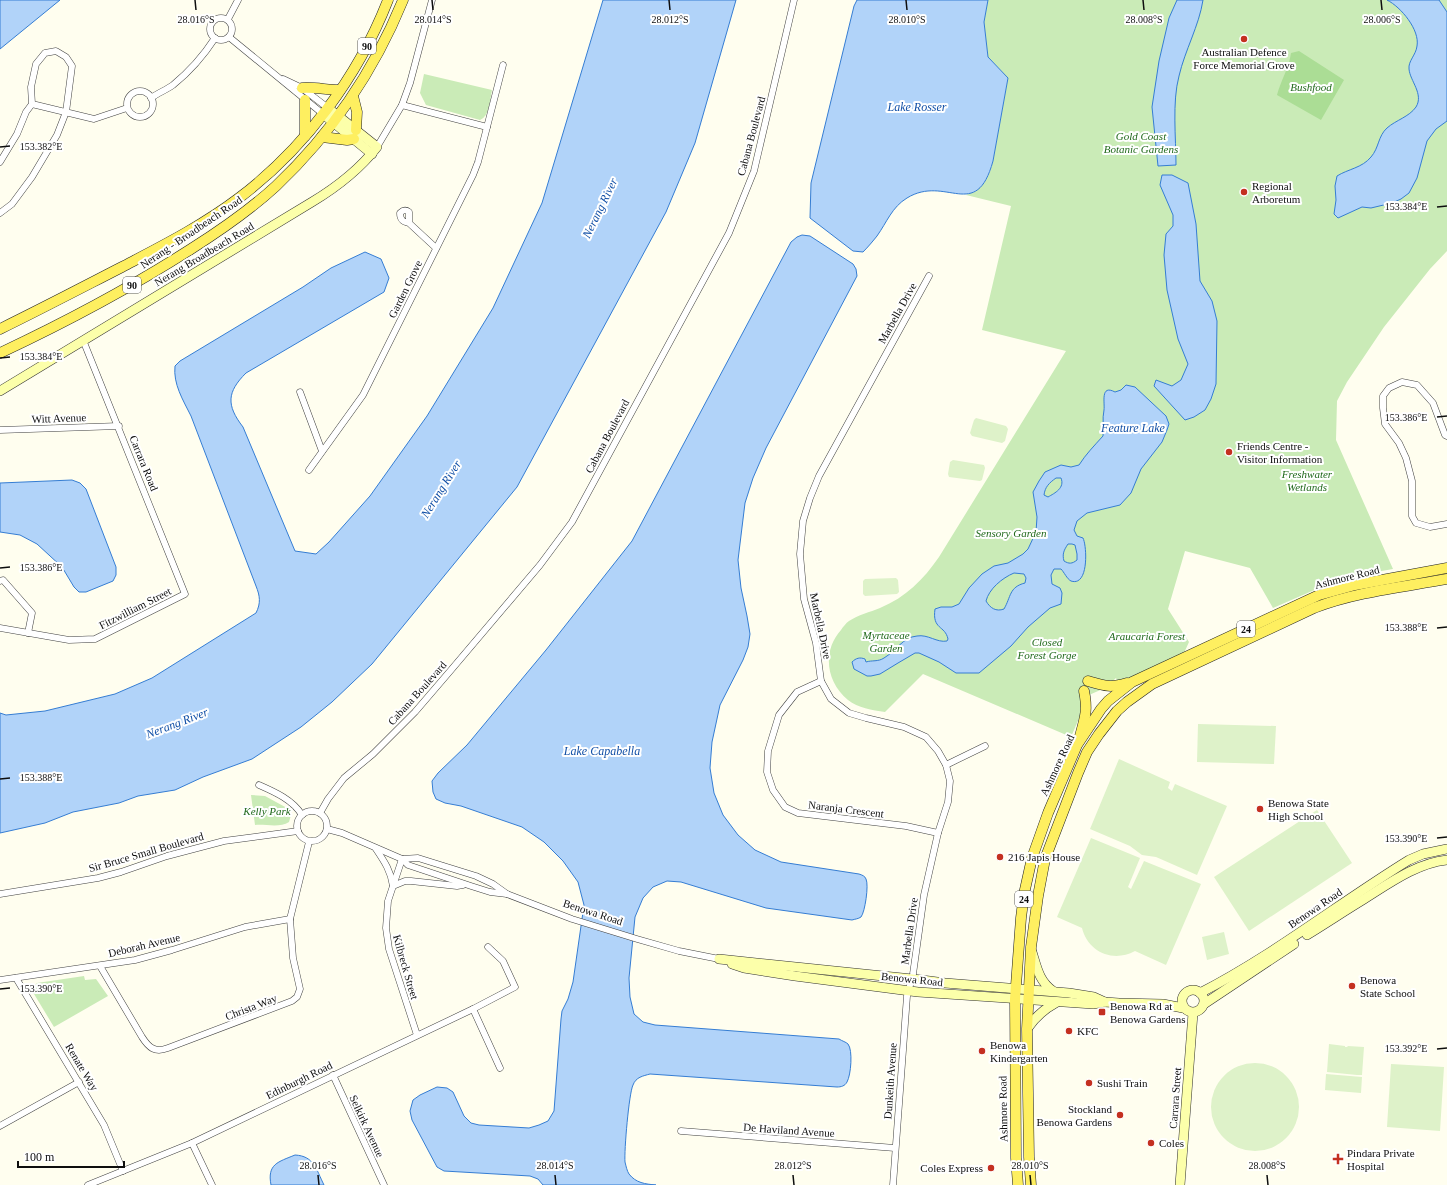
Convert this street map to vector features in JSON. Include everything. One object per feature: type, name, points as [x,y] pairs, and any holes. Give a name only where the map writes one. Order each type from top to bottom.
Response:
[{"type":"main road","name":"Nerang - Broadbeach Road","points":[[0,329],[166,245],[204,223],[256,185],[305,136],[340,90],[370,40],[388,0]]},
{"type":"main road","name":"Nerang - Broadbeach Road","points":[[0,353],[103,301],[158,270],[236,218],[274,187],[295,167],[322,137],[353,96],[377,57],[403,0]]},
{"type":"main road","points":[[302,88],[315,87],[324,90],[340,90]]},
{"type":"main road","points":[[322,137],[347,140],[355,134],[357,112],[353,96]]},
{"type":"main road","points":[[305,100],[305,136]]},
{"type":"main road","points":[[325,111],[375,150]]},
{"type":"main road","name":"Nerang Broadbeach Road","points":[[0,390],[327,193],[353,173],[375,150]]},
{"type":"main road","name":"Ashmore Road","points":[[1018,1185],[1016,1158],[1015,999],[1024,894],[1032,858],[1048,814],[1077,745],[1101,709],[1108,701],[1132,682],[1319,595],[1355,586],[1447,568]]},
{"type":"main road","name":"Ashmore Road","points":[[1031,1185],[1029,1157],[1027,1029],[1031,946],[1038,896],[1046,859],[1078,773],[1087,752],[1099,734],[1117,711],[1152,684],[1325,604],[1354,596],[1447,579]]},
{"type":"main road","points":[[1088,681],[1102,686],[1116,687],[1132,682]]},
{"type":"main road","points":[[1077,745],[1085,718],[1087,703],[1084,691]]},
{"type":"main road","name":"Benowa Road","points":[[1200,993],[1261,958],[1409,860],[1423,854],[1447,849]]},
{"type":"main road","name":"Benowa Road","points":[[1204,1004],[1381,888],[1411,871],[1431,863],[1447,860]]},
{"type":"main road","points":[[1031,946],[1041,979],[1053,991]]},
{"type":"main road","name":"Benowa Road","points":[[719,959],[945,983],[1053,991],[1094,996],[1105,1002]]},
{"type":"main road","name":"Benowa Road","points":[[719,959],[744,968],[795,976],[961,996],[1094,1004],[1105,1002],[1130,1004],[1182,1004]]},
{"type":"main road","points":[[1190,990],[1200,993],[1204,998],[1204,1004],[1200,1010],[1193,1013],[1189,1012],[1182,1004],[1184,994],[1190,990]]},
{"type":"main road","points":[[1027,1029],[1035,1017],[1057,1002]]},
{"type":"main road","name":"Carrara Street","points":[[1180,1185],[1193,1013]]},
{"type":"street","points":[[228,19],[238,0]]},
{"type":"street","name":"Nerang Broadbeach Road","points":[[375,150],[402,105],[410,83],[432,0]]},
{"type":"street","name":"Cabana Boulevard","points":[[320,812],[344,778],[373,754],[415,712],[540,565],[572,522],[729,232],[754,171],[794,0]]},
{"type":"street","points":[[220,17],[228,19],[233,28],[229,37],[222,40],[215,38],[210,31],[212,22],[220,17]]},
{"type":"street","points":[[229,37],[305,100],[325,111]]},
{"type":"street","points":[[151,98],[172,85],[184,75],[200,59],[215,38]]},
{"type":"street","points":[[0,162],[17,134],[26,112],[32,104],[31,86],[36,64],[45,53],[56,51],[66,57],[72,66],[66,112],[57,135],[32,177],[12,204],[0,213]]},
{"type":"street","name":"Garden Grove","points":[[309,470],[363,395],[476,169],[503,65]]},
{"type":"street","points":[[280,78],[302,88],[325,111]]},
{"type":"street","points":[[134,92],[144,92],[151,98],[152,107],[143,117],[133,116],[127,108],[128,99],[134,92]]},
{"type":"street","points":[[32,104],[94,119],[127,108]]},
{"type":"street","points":[[402,105],[487,127]]},
{"type":"street","points":[[409,223],[436,248]]},
{"type":"street","name":"Marbella Drive","points":[[911,979],[914,974],[924,895],[938,833],[948,802],[950,781],[946,765],[938,751],[926,737],[904,727],[849,713],[831,699],[821,681],[816,643],[804,600],[800,554],[803,522],[810,498],[820,476],[929,276]]},
{"type":"street","name":"Carrara Road","points":[[83,340],[119,426],[185,594]]},
{"type":"street","points":[[1447,436],[1445,435],[1433,404],[1417,385],[1402,382],[1390,388],[1383,396],[1383,408],[1386,424],[1399,443],[1406,458],[1412,481],[1412,516],[1416,523],[1430,527],[1447,524]]},
{"type":"street","points":[[300,392],[322,450]]},
{"type":"street","name":"Witt Avenue","points":[[0,430],[119,426]]},
{"type":"street","points":[[0,581],[3,580],[32,614],[28,633]]},
{"type":"street","name":"Fitzwilliam Street","points":[[0,628],[69,640],[95,639],[185,594]]},
{"type":"street","name":"Naranja Crescent","points":[[821,681],[798,692],[779,715],[776,722],[768,751],[767,772],[773,790],[785,807],[798,813],[906,826],[938,833]]},
{"type":"street","points":[[946,765],[985,746]]},
{"type":"street","points":[[259,784],[297,807],[302,815]]},
{"type":"street","points":[[312,811],[320,812],[326,819],[328,829],[324,837],[320,840],[310,842],[300,836],[298,831],[298,822],[302,815],[312,811]]},
{"type":"street","name":"Benowa Road","points":[[328,829],[342,833],[402,858],[418,858],[476,876],[508,894],[572,919],[679,951],[719,959]]},
{"type":"street","name":"Sir Bruce Small Boulevard","points":[[0,894],[98,878],[121,872],[167,856],[224,841],[298,831]]},
{"type":"street","name":"Christa Way","points":[[100,966],[147,1045],[153,1050],[164,1050],[288,1003],[297,997],[300,992],[300,986],[293,958],[290,919],[310,842]]},
{"type":"street","points":[[375,848],[388,866],[393,886],[405,881],[457,886],[464,884]]},
{"type":"street","name":"Benowa Road","points":[[402,858],[408,865],[490,892],[508,894]]},
{"type":"street","name":"Kilbreck Street","points":[[402,858],[387,909],[386,936],[417,1035]]},
{"type":"street","name":"Deborah Avenue","points":[[0,980],[100,966],[146,957],[245,928],[290,919]]},
{"type":"street","name":"Edinburgh Road","points":[[88,1185],[192,1142],[472,1009],[515,987],[503,961],[488,946]]},
{"type":"street","name":"Renate Way","points":[[16,978],[104,1125],[123,1171]]},
{"type":"street","name":"Dunkeith Avenue","points":[[893,1185],[908,990],[911,979]]},
{"type":"street","points":[[472,1009],[500,1068]]},
{"type":"street","name":"Selkirk Avenue","points":[[333,1075],[384,1185]]},
{"type":"street","points":[[0,1126],[79,1082]]},
{"type":"street","name":"De Haviland Avenue","points":[[681,1132],[895,1148]]},
{"type":"street","points":[[192,1142],[212,1185]]},
{"type":"green space","name":"Gold Coast Botanic Gardens","points":[[988,0],[1447,0],[1447,251],[1430,269],[1384,327],[1347,382],[1337,401],[1336,440],[1393,569],[1342,578],[1273,608],[1250,568],[1185,551],[1168,609],[1189,642],[1184,653],[1118,683],[1116,678],[1105,688],[1089,695],[1071,737],[923,674],[885,712],[865,708],[852,703],[841,693],[831,675],[829,666],[831,647],[835,638],[849,621],[898,599],[913,587],[933,565],[1066,351],[982,330],[1011,206],[966,195],[977,190],[987,178],[989,173],[993,161],[1008,78],[988,57],[984,22]]},
{"type":"green space","name":"Bushfood","points":[[1299,51],[1344,80],[1321,120],[1277,95],[1289,64],[1291,53]]},
{"type":"green space","points":[[424,74],[492,90],[486,115],[480,120],[426,105],[420,93]]},
{"type":"green space","points":[[976,418],[1006,426],[1008,429],[1005,441],[1002,443],[972,436],[970,433]]},
{"type":"green space","points":[[953,460],[984,465],[985,468],[982,480],[949,477],[950,462]]},
{"type":"green space","points":[[896,578],[898,580],[899,592],[897,594],[865,596],[863,594],[863,581],[865,579]]},
{"type":"green space","points":[[1198,724],[1276,726],[1274,764],[1197,762]]},
{"type":"green space","points":[[1119,759],[1170,782],[1168,788],[1172,791],[1175,784],[1227,806],[1197,875],[1156,857],[1142,855],[1130,846],[1090,829]]},
{"type":"green space","name":"Kelly Park","points":[[251,795],[265,796],[287,808],[291,815],[289,822],[281,825],[255,825]]},
{"type":"green space","points":[[1317,810],[1352,863],[1249,931],[1214,877]]},
{"type":"green space","points":[[1091,838],[1140,858],[1128,887],[1131,889],[1144,861],[1201,884],[1166,965],[1135,951],[1118,956],[1102,953],[1090,943],[1082,928],[1057,917]]},
{"type":"green space","points":[[1224,932],[1229,954],[1207,960],[1202,937]]},
{"type":"green space","points":[[84,976],[85,980],[96,979],[108,996],[54,1027],[31,989],[37,983]]},
{"type":"green space","points":[[1329,1044],[1345,1047],[1364,1047],[1362,1075],[1327,1072]]},
{"type":"green space","points":[[1255,1063],[1272,1066],[1280,1070],[1292,1082],[1296,1090],[1299,1107],[1296,1124],[1292,1132],[1280,1144],[1272,1148],[1255,1151],[1238,1148],[1230,1144],[1218,1132],[1214,1124],[1211,1107],[1214,1090],[1218,1082],[1230,1070],[1238,1066]]},
{"type":"green space","points":[[1391,1064],[1444,1067],[1440,1131],[1387,1127]]},
{"type":"green space","points":[[1326,1074],[1362,1077],[1361,1093],[1325,1090]]},
{"type":"water","points":[[0,0],[60,0],[0,49]]},
{"type":"water","name":"Nerang River","points":[[603,0],[736,0],[695,143],[666,212],[517,487],[372,664],[332,702],[301,727],[252,759],[203,777],[175,790],[138,796],[119,803],[73,812],[45,823],[0,833],[0,713],[6,715],[45,711],[115,694],[152,678],[256,613],[258,609],[259,596],[257,590],[191,416],[179,392],[175,366],[180,361],[303,287],[331,268],[365,252],[381,259],[389,278],[384,292],[246,373],[235,386],[232,393],[231,405],[237,419],[243,427],[295,551],[316,554],[329,542],[370,496],[427,416],[493,308],[542,203]]},
{"type":"water","name":"Lake Rosser","points":[[857,0],[988,0],[984,22],[988,57],[1008,78],[993,161],[986,179],[978,190],[969,194],[934,191],[921,192],[907,198],[897,206],[877,236],[863,252],[853,251],[810,218],[811,183],[854,6]]},
{"type":"water","points":[[1177,0],[1203,0],[1177,86],[1175,108],[1176,165],[1158,166],[1152,107],[1159,61],[1169,18]]},
{"type":"water","points":[[1387,0],[1439,0],[1447,12],[1447,121],[1436,129],[1427,141],[1417,178],[1409,193],[1392,203],[1371,208],[1362,207],[1338,218],[1334,214],[1336,200],[1335,186],[1337,176],[1367,161],[1376,150],[1384,131],[1410,113],[1416,107],[1418,102],[1418,92],[1409,69],[1417,46],[1416,33],[1413,26],[1403,13]]},
{"type":"water","points":[[1162,175],[1172,175],[1188,183],[1196,224],[1200,281],[1212,301],[1217,321],[1216,384],[1211,399],[1205,410],[1194,417],[1185,420],[1154,386],[1156,380],[1172,386],[1181,380],[1188,364],[1178,339],[1167,290],[1164,255],[1166,234],[1173,226],[1173,215],[1160,185]]},
{"type":"water","name":"Lake Capabella","points":[[802,235],[810,236],[853,264],[856,269],[857,276],[766,448],[753,478],[745,503],[738,560],[741,588],[750,634],[748,647],[743,660],[720,705],[712,742],[710,768],[714,793],[723,815],[738,835],[755,850],[781,862],[862,875],[866,878],[867,882],[865,904],[861,917],[852,920],[766,908],[681,882],[667,881],[653,887],[643,898],[635,917],[629,978],[630,997],[634,1014],[643,1022],[655,1025],[839,1039],[847,1043],[850,1047],[850,1074],[844,1085],[837,1087],[650,1074],[640,1077],[636,1080],[631,1090],[626,1135],[625,1162],[628,1173],[632,1177],[644,1183],[656,1185],[543,1185],[538,1179],[530,1176],[444,1171],[437,1167],[412,1120],[410,1111],[413,1100],[420,1095],[437,1087],[447,1088],[453,1092],[464,1116],[471,1123],[479,1125],[529,1128],[548,1121],[554,1111],[562,1011],[568,999],[573,982],[584,905],[578,882],[563,861],[544,842],[522,827],[436,799],[433,792],[432,781],[438,773],[467,745],[546,650],[632,541],[791,242]]},
{"type":"water","name":"Feature Lake","points":[[1126,385],[1135,387],[1166,416],[1169,424],[1162,442],[1141,469],[1131,493],[1120,505],[1087,513],[1077,521],[1074,530],[1077,536],[1083,538],[1084,542],[1086,557],[1084,572],[1081,578],[1077,581],[1071,581],[1061,569],[1054,569],[1051,575],[1052,584],[1060,588],[1062,593],[1061,604],[1050,608],[1028,627],[1011,646],[979,673],[956,673],[939,662],[919,653],[915,653],[880,674],[867,676],[854,669],[852,662],[855,660],[863,658],[866,662],[882,659],[912,637],[921,636],[940,641],[947,641],[948,639],[944,631],[935,621],[935,609],[941,607],[952,607],[959,604],[969,588],[982,574],[994,566],[1008,563],[1023,554],[1028,549],[1036,532],[1037,517],[1033,492],[1039,481],[1045,472],[1061,465],[1071,467],[1079,465],[1103,436],[1105,392],[1107,390],[1115,392],[1121,390]],"holes":[[[1056,478],[1061,478],[1062,485],[1056,492],[1048,497],[1044,495],[1048,485]],[[1068,544],[1075,545],[1077,560],[1072,563],[1064,561],[1064,550]],[[1014,573],[1024,574],[1026,578],[1025,583],[1013,590],[1004,609],[994,609],[989,606],[986,601],[990,592],[997,584]]]},
{"type":"water","points":[[72,480],[80,483],[86,489],[116,567],[116,575],[113,581],[86,592],[79,592],[74,587],[62,567],[37,544],[20,535],[0,532],[0,483]]},
{"type":"water","points":[[295,1155],[306,1158],[314,1164],[324,1185],[271,1185],[270,1178],[272,1168],[279,1162]]},
{"type":"place","name":"Australian Defence Force Memorial Grove","points":[[1244,39]]},
{"type":"place","name":"Regional Arboretum","points":[[1244,192]]},
{"type":"place","name":"Friends Centre - Visitor Information","points":[[1229,452]]},
{"type":"place","name":"Benowa State High School","points":[[1260,809]]},
{"type":"place","name":"216 Japis House","points":[[1000,857]]},
{"type":"place","name":"Benowa State School","points":[[1352,986]]},
{"type":"place","name":"Benowa Rd at Benowa Gardens","points":[[1102,1012]]},
{"type":"place","name":"KFC","points":[[1069,1031]]},
{"type":"place","name":"Benowa Kindergarten","points":[[982,1051]]},
{"type":"place","name":"Sushi Train","points":[[1089,1083]]},
{"type":"place","name":"Stockland Benowa Gardens","points":[[1120,1115]]},
{"type":"place","name":"Coles","points":[[1151,1143]]},
{"type":"place","name":"Pindara Private Hospital","points":[[1338,1159]]},
{"type":"place","name":"Coles Express","points":[[991,1168]]},
{"type":"park label","name":"Freshwater Wetlands","points":[[1307,480]]},
{"type":"park label","name":"Sensory Garden","points":[[1011,533]]},
{"type":"park label","name":"Araucaria Forest","points":[[1147,636]]},
{"type":"park label","name":"Myrtaceae Garden","points":[[886,641]]},
{"type":"park label","name":"Closed Forest Gorge","points":[[1047,648]]}]
